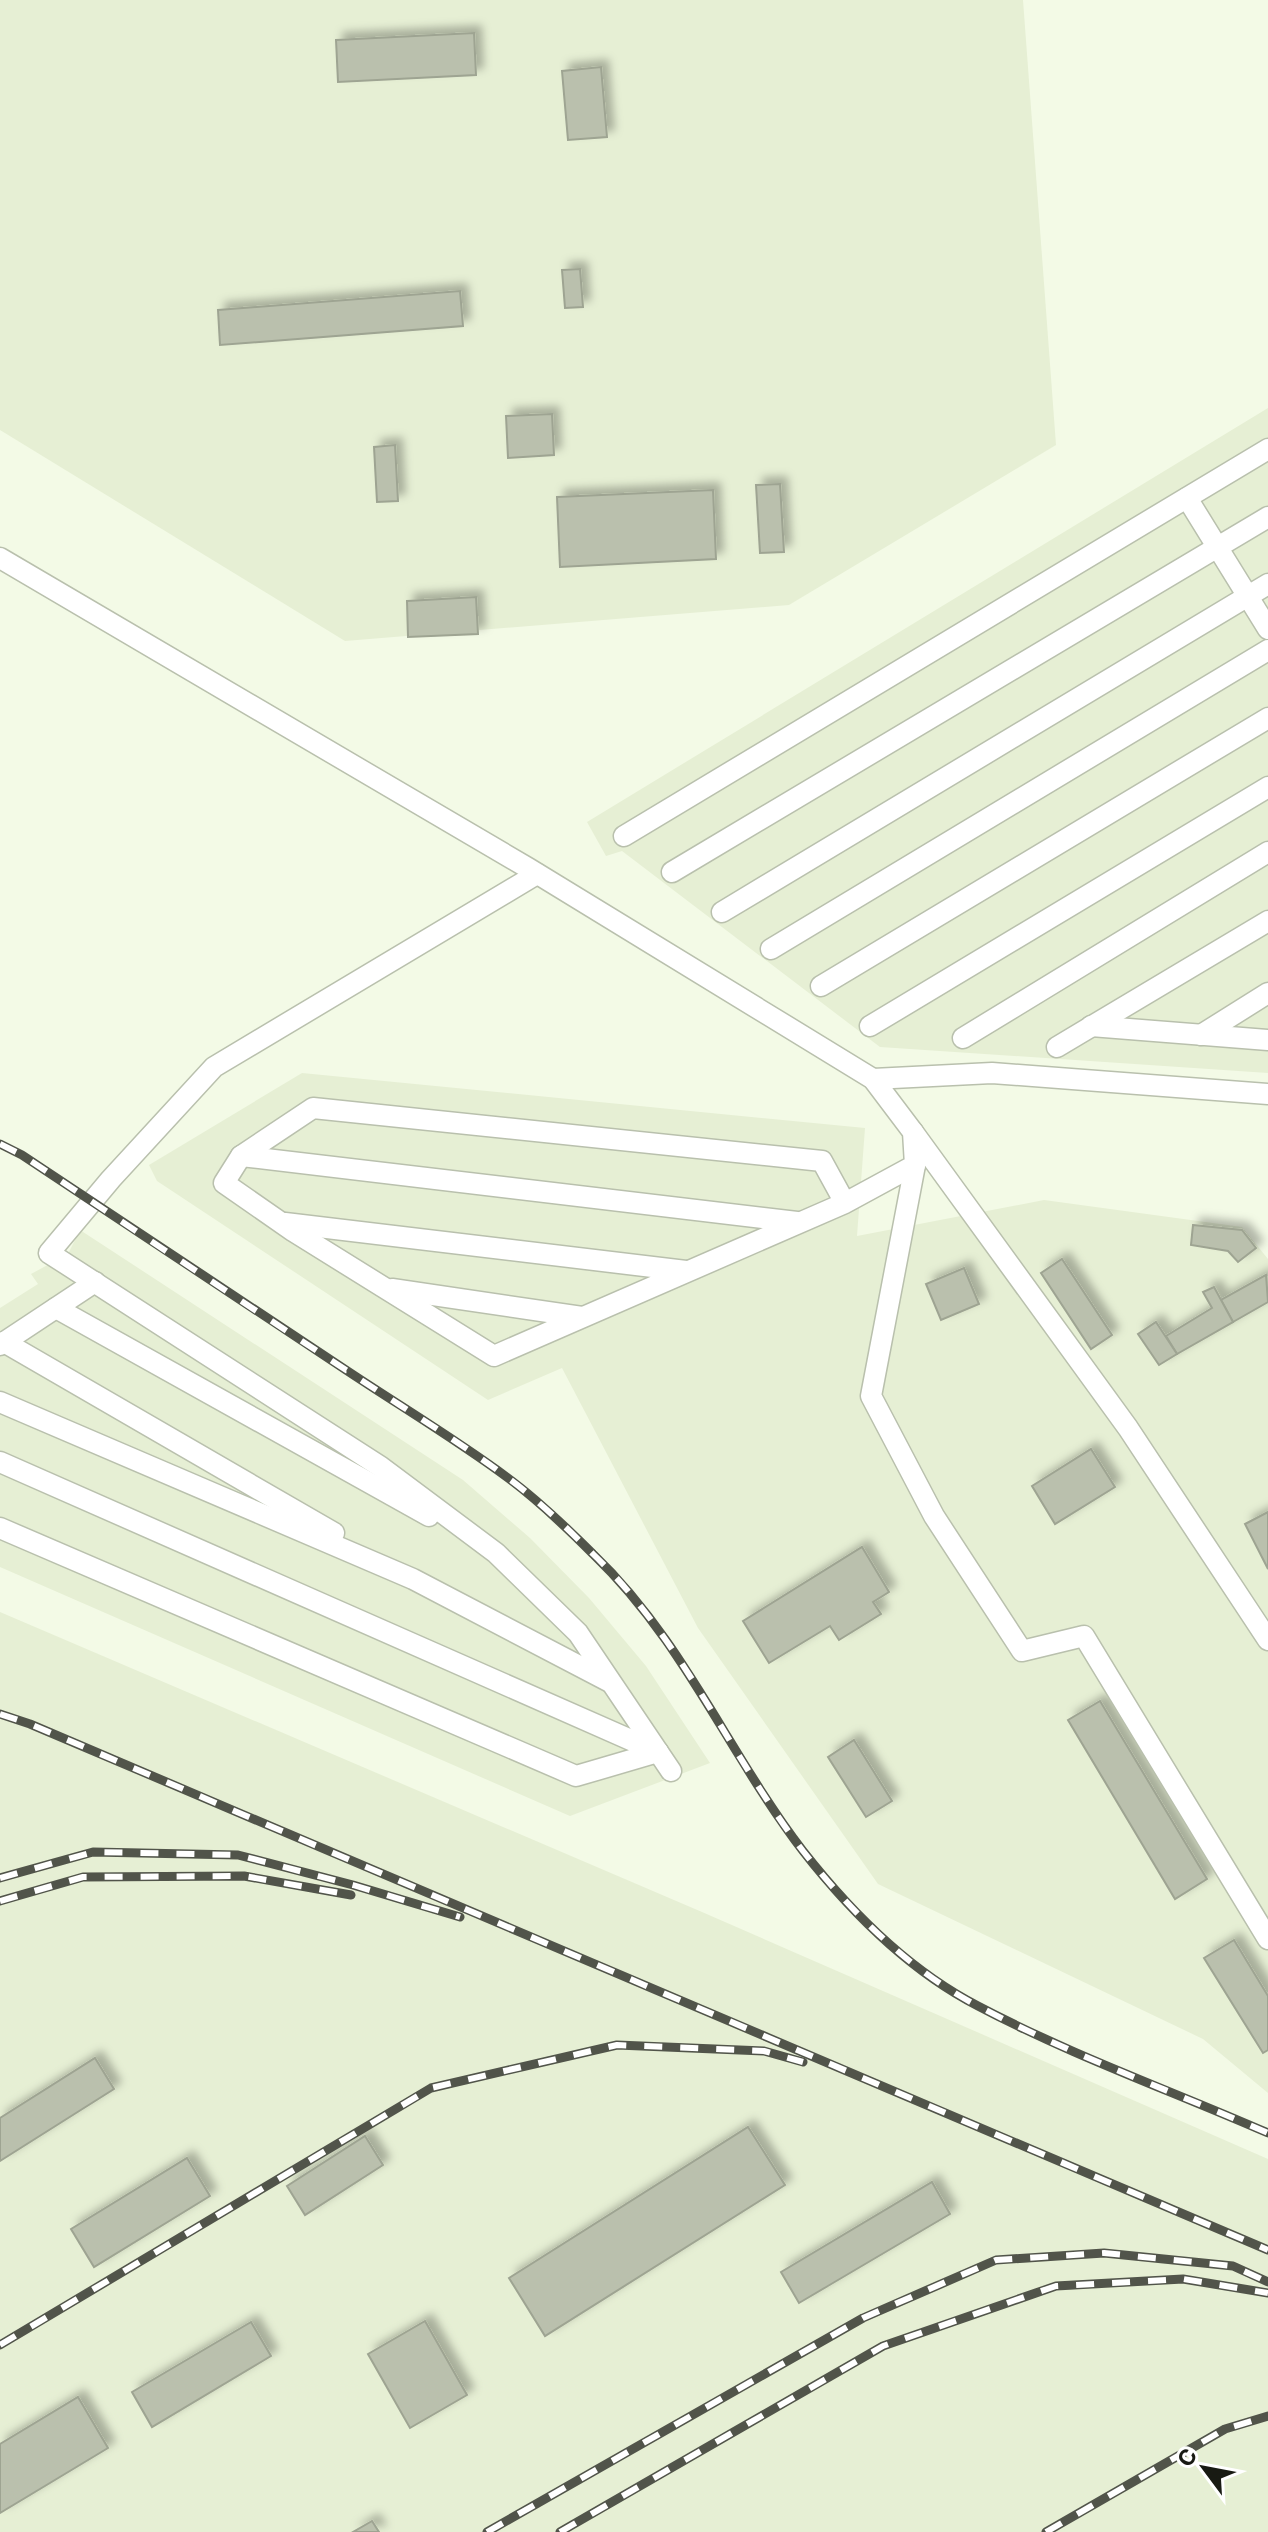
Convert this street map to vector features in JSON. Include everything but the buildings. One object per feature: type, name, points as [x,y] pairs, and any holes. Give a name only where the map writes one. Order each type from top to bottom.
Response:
[{"type":"street","points":[[624,836],[1268,449]]},
{"type":"street","points":[[1187,498],[1268,629]]},
{"type":"street","points":[[672,872],[1268,517]]},
{"type":"street","points":[[0,558],[537,874],[873,1079],[1128,1428],[1268,1640]]},
{"type":"street","points":[[722,912],[1268,584]]},
{"type":"street","points":[[771,949],[1268,650]]},
{"type":"street","points":[[821,986],[1268,718]]},
{"type":"street","points":[[870,1026],[1268,787]]},
{"type":"street","points":[[963,1038],[1268,852]]},
{"type":"street","points":[[537,874],[214,1067],[111,1179],[49,1253],[381,1467],[496,1553],[578,1633],[671,1771]]},
{"type":"street","points":[[1057,1047],[1268,921]]},
{"type":"street","points":[[1201,1035],[1268,993]]},
{"type":"street","points":[[1091,1026],[1268,1040]]},
{"type":"street","points":[[873,1079],[992,1073],[1268,1094]]},
{"type":"street","points":[[845,1203],[822,1161],[313,1108],[241,1156],[224,1183],[281,1223],[494,1356],[845,1203],[915,1165]]},
{"type":"street","points":[[913,1132],[915,1165],[871,1396],[934,1516],[1022,1651],[1084,1636],[1268,1939]]},
{"type":"street","points":[[241,1156],[799,1222]]},
{"type":"street","points":[[281,1223],[688,1271]]},
{"type":"street","points":[[95,1282],[2,1343],[413,1579],[611,1683]]},
{"type":"street","points":[[385,1288],[583,1317]]},
{"type":"street","points":[[56,1308],[496,1553]]},
{"type":"street","points":[[0,1402],[413,1579]]},
{"type":"street","points":[[0,1462],[658,1752]]},
{"type":"street","points":[[0,1528],[576,1776],[658,1752]]},
{"type":"shaded area","points":[[0,0],[1023,0],[1056,445],[789,605],[345,641],[0,430]]},
{"type":"shaded area","points":[[1268,408],[1268,1073],[880,1047],[622,851],[606,856],[587,822]]},
{"type":"shaded area","points":[[302,1073],[865,1128],[857,1236],[1044,1200],[1242,1227],[1268,1259],[1268,2093],[1203,2039],[878,1884],[698,1628],[562,1368],[488,1400],[157,1181],[149,1165]]},
{"type":"shaded area","points":[[80,1230],[463,1480],[530,1538],[589,1598],[646,1666],[710,1763],[570,1816],[0,1567],[0,1308],[38,1284],[31,1274],[68,1254]]},
{"type":"shaded area","points":[[0,1612],[702,1912],[1268,2159],[1268,2532],[0,2532]]},
{"type":"railway","points":[[0,1144],[22,1155],[469,1450],[552,1514],[625,1588],[654,1623],[803,1851],[861,1917],[905,1957],[953,1992],[1013,2024],[1268,2133]]},
{"type":"railway","points":[[0,1714],[30,1724],[1268,2250]]},
{"type":"railway","points":[[0,1878],[93,1852],[238,1855],[460,1917]]},
{"type":"railway","points":[[0,1901],[83,1877],[244,1876],[351,1895]]},
{"type":"railway","points":[[0,2345],[431,2088],[617,2045],[764,2051],[803,2062]]},
{"type":"railway","points":[[487,2532],[863,2318],[996,2260],[1104,2253],[1233,2266],[1268,2282]]},
{"type":"railway","points":[[560,2532],[883,2346],[1056,2286],[1183,2279],[1268,2293]]},
{"type":"railway","points":[[1046,2532],[1225,2429],[1268,2416]]}]
